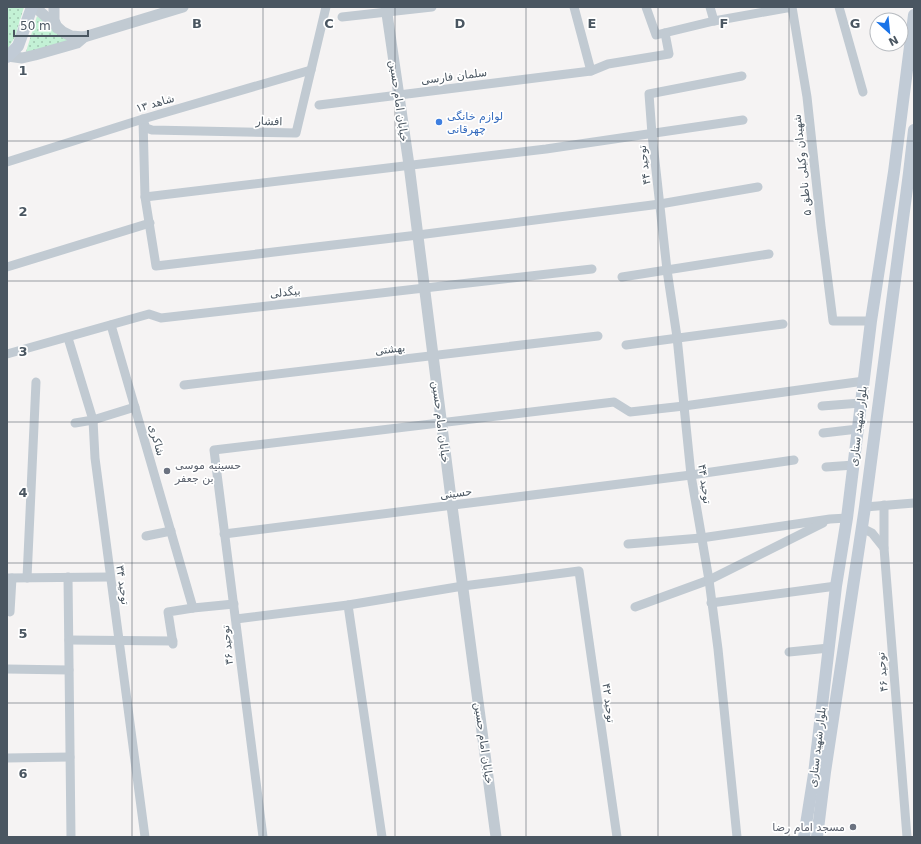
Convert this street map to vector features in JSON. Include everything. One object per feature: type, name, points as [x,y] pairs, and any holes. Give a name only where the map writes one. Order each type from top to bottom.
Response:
[{"type":"main road","points":[[8,57],[18,46],[34,7]]},
{"type":"main road","name":"بلوار شهید ستاری","points":[[804,837],[814,774],[836,586],[854,465],[871,321],[894,172],[914,15]]},
{"type":"main road","name":"بلوار شهید ستاری","points":[[817,837],[825,772],[862,528],[912,173],[914,130]]},
{"type":"main road","points":[[894,172],[912,173]]},
{"type":"street","points":[[34,7],[57,28],[71,36],[84,37]]},
{"type":"street","points":[[54,7],[54,20],[57,28]]},
{"type":"street","points":[[8,57],[22,58],[35,55],[76,43],[84,37],[183,7]]},
{"type":"street","name":"افشار","points":[[142,119],[146,128],[152,130],[296,133],[326,7]]},
{"type":"street","points":[[342,18],[386,10],[432,7]]},
{"type":"street","points":[[574,7],[591,71]]},
{"type":"street","points":[[646,7],[660,34],[714,21],[792,7]]},
{"type":"street","points":[[710,7],[714,21]]},
{"type":"street","name":"شهیدان وکیلی ناطق ۵","points":[[792,7],[807,97],[833,321],[871,321]]},
{"type":"street","points":[[840,7],[863,92]]},
{"type":"street","name":"خیابان امام حسین","points":[[386,10],[409,165],[441,423],[496,837]]},
{"type":"street","name":"سلمان فارسی","points":[[319,105],[591,71],[608,64],[669,54],[660,34]]},
{"type":"street","name":"شاهد ۱۳","points":[[7,162],[142,119],[311,70]]},
{"type":"street","name":"توحید ۴۴","points":[[737,837],[718,649],[709,580],[691,475],[677,337],[667,270],[652,134],[649,94],[742,76]]},
{"type":"street","points":[[142,119],[145,196],[156,266],[418,235],[660,204],[758,187]]},
{"type":"street","points":[[145,196],[546,149],[743,120]]},
{"type":"street","points":[[7,267],[150,223]]},
{"type":"street","points":[[622,277],[769,254]]},
{"type":"street","name":"بیگدلی","points":[[111,325],[149,314],[161,318],[592,269]]},
{"type":"street","points":[[626,345],[783,324]]},
{"type":"street","points":[[7,354],[111,325]]},
{"type":"street","name":"شاکری","points":[[111,325],[193,608]]},
{"type":"street","name":"بهشتی","points":[[184,385],[598,336]]},
{"type":"street","name":"توحید ۳۴","points":[[68,338],[93,420],[95,458],[145,837]]},
{"type":"street","points":[[441,423],[614,402],[630,412],[864,381]]},
{"type":"street","points":[[27,578],[36,382]]},
{"type":"street","points":[[822,406],[861,403]]},
{"type":"street","points":[[75,423],[93,420],[135,406]]},
{"type":"street","name":"توحید ۳۶","points":[[263,837],[248,729],[236,619],[214,450],[441,423]]},
{"type":"street","points":[[823,432],[858,429]]},
{"type":"street","name":"حسینی","points":[[224,534],[691,475],[794,460]]},
{"type":"street","points":[[826,467],[854,465]]},
{"type":"street","points":[[865,507],[914,504]]},
{"type":"street","name":"توحید ۴۶","points":[[884,505],[884,548],[907,837]]},
{"type":"street","points":[[628,544],[702,538],[830,519],[847,518]]},
{"type":"street","points":[[635,607],[709,580],[830,519]]},
{"type":"street","points":[[862,528],[872,533],[884,548]]},
{"type":"street","points":[[146,536],[171,531]]},
{"type":"street","name":"توحید ۴۲","points":[[463,586],[579,572],[616,837]]},
{"type":"street","points":[[68,577],[71,837]]},
{"type":"street","points":[[10,612],[9,578],[110,577]]},
{"type":"street","points":[[236,619],[348,604],[463,586]]},
{"type":"street","points":[[711,603],[836,586]]},
{"type":"street","points":[[68,640],[173,642],[168,612],[234,604]]},
{"type":"street","points":[[348,604],[382,837]]},
{"type":"street","points":[[789,652],[829,648]]},
{"type":"street","points":[[7,669],[69,670]]},
{"type":"street","points":[[7,758],[70,757]]},
{"type":"green space","points":[[7,7],[24,7],[15,37],[7,50]]},
{"type":"green space","points":[[37,16],[70,41],[25,55]]},
{"type":"place","name":"لوازم خانگی چهرقانی","points":[[439,122]]},
{"type":"place","name":"حسینیه موسی بن جعفر","points":[[167,471]]},
{"type":"place","name":"مسجد امام رضا","points":[[853,827]]}]
